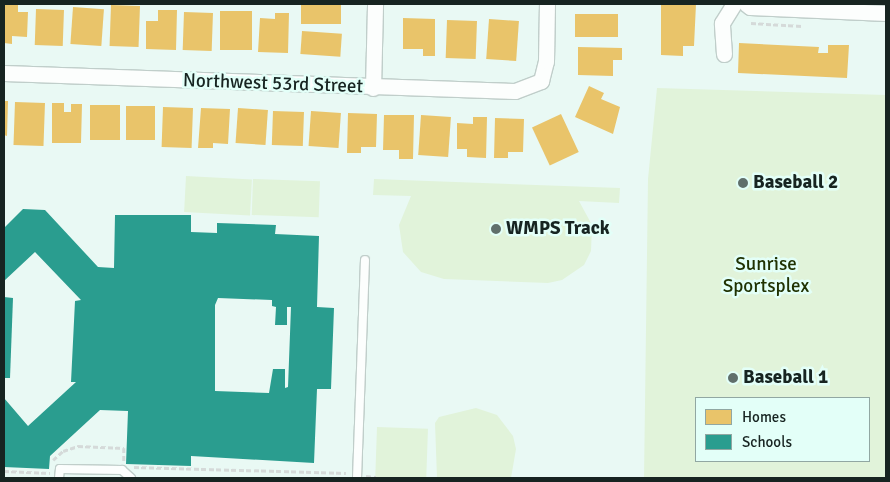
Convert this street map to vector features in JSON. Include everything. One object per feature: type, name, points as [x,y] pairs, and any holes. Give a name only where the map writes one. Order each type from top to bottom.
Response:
[{"type":"street","points":[[374,88],[375,4]]},
{"type":"street","name":"Northwest 53rd Street","points":[[4,74],[374,88],[515,91],[541,80],[546,62],[547,4]]},
{"type":"street","points":[[724,54],[722,24],[734,4]]},
{"type":"street","points":[[746,4],[750,7],[886,13]]},
{"type":"lane","points":[[357,477],[366,260]]},
{"type":"lane","points":[[59,478],[60,469],[122,470],[131,478]]},
{"type":"path","points":[[4,471],[52,473],[53,458],[63,451],[78,446],[124,448],[124,466],[376,477]]},
{"type":"green space","name":"Sunrise Sportsplex","points":[[657,88],[886,95],[886,478],[644,478],[648,179]]},
{"type":"green space","points":[[186,176],[252,179],[250,215],[184,212]]},
{"type":"green space","points":[[253,179],[320,181],[319,217],[252,215]]},
{"type":"green space","name":"WMPS Track","points":[[374,179],[620,188],[619,203],[579,201],[592,225],[591,251],[584,265],[562,280],[548,283],[444,279],[421,272],[403,252],[399,225],[411,196],[373,195]]},
{"type":"green space","points":[[476,408],[497,415],[513,436],[516,449],[511,478],[437,478],[435,423],[439,417]]},
{"type":"green space","points":[[377,427],[428,429],[426,478],[375,478]]},
{"type":"building: Homes","points":[[4,4],[18,4],[18,12],[28,12],[27,37],[12,36],[12,44],[4,43]]},
{"type":"building: Homes","points":[[301,4],[341,4],[341,24],[301,24]]},
{"type":"building: Homes","points":[[661,4],[696,4],[694,46],[683,46],[683,56],[661,55]]},
{"type":"building: Homes","points":[[111,5],[140,6],[139,47],[110,46]]},
{"type":"building: Homes","points":[[73,7],[104,9],[101,46],[70,44]]},
{"type":"building: Homes","points":[[36,9],[64,10],[63,46],[35,45]]},
{"type":"building: Homes","points":[[158,10],[177,10],[176,50],[146,49],[146,21],[158,21]]},
{"type":"building: Homes","points":[[220,11],[252,11],[252,50],[220,50]]},
{"type":"building: Homes","points":[[184,12],[213,13],[212,51],[183,50]]},
{"type":"building: Homes","points":[[275,13],[289,13],[288,53],[258,52],[260,18],[275,19]]},
{"type":"building: Homes","points":[[575,14],[618,14],[618,37],[575,37]]},
{"type":"building: Homes","points":[[403,18],[435,19],[435,56],[423,56],[423,49],[403,49]]},
{"type":"building: Homes","points":[[489,19],[519,21],[516,61],[486,59]]},
{"type":"building: Homes","points":[[447,20],[477,21],[476,59],[446,58]]},
{"type":"building: Homes","points":[[302,31],[342,34],[340,57],[300,54]]},
{"type":"building: Homes","points":[[739,43],[819,47],[818,53],[828,53],[828,45],[849,45],[847,78],[738,73]]},
{"type":"building: Homes","points":[[578,47],[622,48],[622,60],[613,60],[613,76],[578,75]]},
{"type":"building: Homes","points":[[589,86],[604,93],[601,99],[620,107],[613,134],[575,117]]},
{"type":"building: Homes","points":[[4,101],[8,101],[7,136],[4,135]]},
{"type":"building: Homes","points":[[15,102],[45,103],[43,146],[13,145]]},
{"type":"building: Homes","points":[[52,103],[64,103],[64,112],[71,112],[71,104],[82,104],[81,143],[52,143]]},
{"type":"building: Homes","points":[[90,105],[120,105],[120,140],[90,140]]},
{"type":"building: Homes","points":[[126,106],[155,106],[155,140],[126,140]]},
{"type":"building: Homes","points":[[163,107],[193,108],[192,148],[162,147]]},
{"type":"building: Homes","points":[[201,108],[230,109],[228,144],[213,143],[213,148],[198,148]]},
{"type":"building: Homes","points":[[238,108],[268,110],[265,145],[236,143]]},
{"type":"building: Homes","points":[[273,111],[304,112],[303,146],[272,145]]},
{"type":"building: Homes","points":[[311,111],[341,113],[338,148],[309,146]]},
{"type":"building: Homes","points":[[348,113],[377,114],[376,147],[361,147],[361,153],[347,153]]},
{"type":"building: Homes","points":[[561,114],[579,152],[550,166],[532,128]]},
{"type":"building: Homes","points":[[384,115],[414,115],[413,159],[399,159],[399,150],[383,150]]},
{"type":"building: Homes","points":[[421,115],[451,117],[448,157],[418,155]]},
{"type":"building: Homes","points":[[473,117],[487,117],[486,158],[467,157],[467,149],[457,149],[457,123],[473,124]]},
{"type":"building: Homes","points":[[495,118],[524,119],[523,152],[508,152],[508,158],[494,158]]},
{"type":"building: Schools","points":[[23,209],[45,210],[98,267],[114,268],[115,215],[191,215],[191,232],[217,233],[217,223],[276,225],[275,234],[319,236],[317,307],[334,308],[331,389],[317,389],[314,463],[191,456],[191,466],[126,464],[128,411],[100,410],[50,456],[49,469],[4,467],[4,398],[28,426],[76,382],[71,382],[75,301],[81,300],[35,252],[4,281],[4,228]],"holes":[[[218,298],[272,300],[272,306],[276,307],[275,325],[287,325],[287,307],[291,307],[288,387],[285,388],[285,369],[273,369],[269,393],[215,391],[215,305]]]},
{"type":"building: Schools","points":[[4,297],[13,298],[10,378],[4,378]]},
{"type":"place","name":"Baseball 2","points":[[743,183]]},
{"type":"place","name":"WMPS Track","points":[[496,229]]},
{"type":"place","name":"Baseball 1","points":[[733,378]]}]
